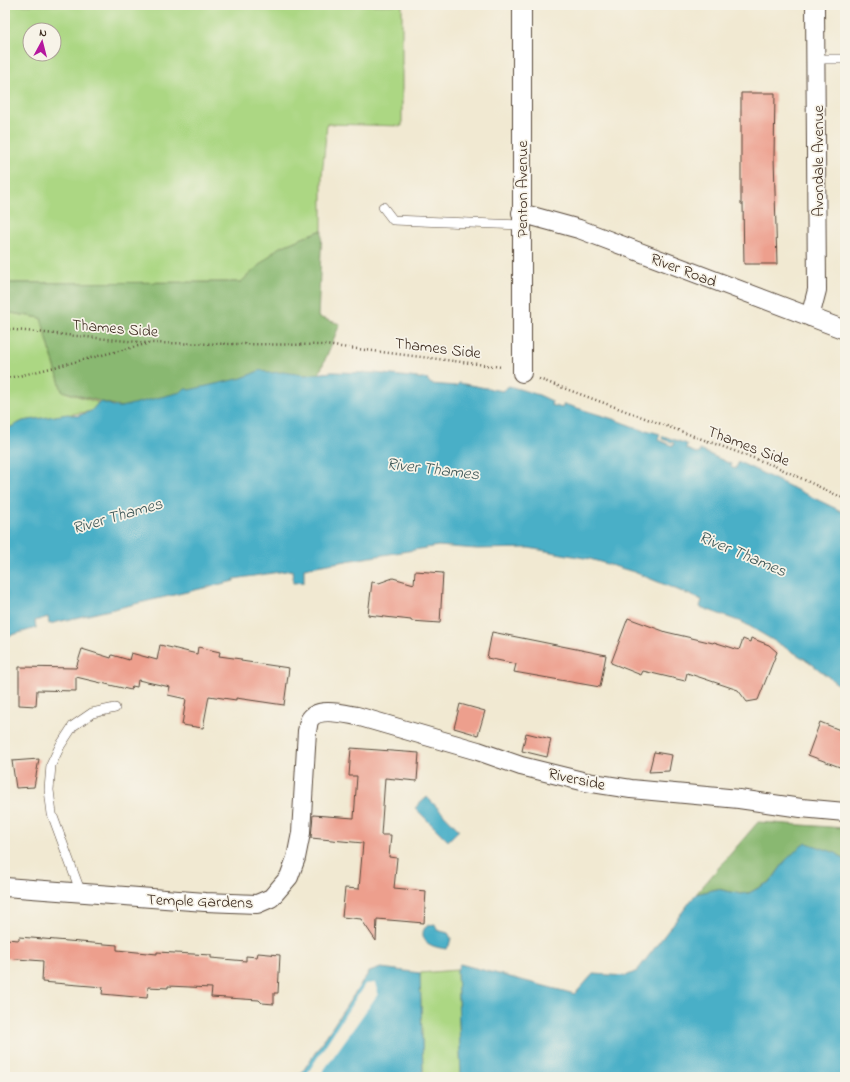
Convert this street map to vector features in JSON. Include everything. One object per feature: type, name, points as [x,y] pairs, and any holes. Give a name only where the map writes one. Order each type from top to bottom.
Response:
[{"type":"street","name":"Penton Avenue","points":[[522,5],[522,373]]},
{"type":"street","name":"Avondale Avenue","points":[[810,317],[817,290],[815,5]]},
{"type":"street","name":"River Road","points":[[521,219],[578,229],[845,330]]},
{"type":"street","name":"Riverside","points":[[316,714],[338,712],[358,716],[521,766],[586,782],[630,789],[845,812]]},
{"type":"street","name":"Temple Gardens","points":[[5,887],[205,902],[257,904],[271,898],[289,877],[296,858],[301,833],[307,731],[309,720],[316,714]]},
{"type":"lane","points":[[816,59],[845,59]]},
{"type":"lane","points":[[383,207],[393,220],[521,219]]},
{"type":"lane","points":[[81,893],[52,814],[49,790],[51,765],[60,746],[73,726],[92,713],[114,708]]},
{"type":"path","name":"Thames Side","points":[[5,329],[148,343],[325,345],[497,366],[522,373],[775,466],[845,499]]},
{"type":"path","points":[[5,378],[148,343]]},
{"type":"green space","points":[[5,5],[402,5],[402,126],[327,124],[322,176],[322,230],[278,248],[241,282],[5,283]]},
{"type":"green space","points":[[322,230],[318,317],[340,324],[319,374],[121,407],[62,391],[41,318],[5,312],[5,283],[241,282],[278,248]]},
{"type":"green space","points":[[5,312],[41,318],[62,391],[115,408],[23,421],[5,430]]},
{"type":"green space","points":[[758,822],[845,828],[845,860],[837,854],[786,860],[771,881],[749,893],[741,894],[717,889],[696,894]]},
{"type":"green space","points":[[457,970],[461,1076],[465,1077],[426,1077],[423,1071],[420,973]]},
{"type":"water","name":"River Thames","points":[[261,370],[268,373],[283,372],[305,375],[332,372],[375,373],[427,379],[431,384],[456,386],[459,383],[502,391],[509,386],[539,395],[552,401],[551,405],[562,408],[564,404],[613,419],[645,431],[660,434],[658,440],[673,446],[674,443],[662,439],[663,436],[687,444],[686,449],[699,454],[700,450],[731,464],[731,467],[735,469],[739,462],[845,513],[845,690],[808,661],[744,623],[700,607],[702,600],[634,572],[590,559],[529,548],[477,549],[438,546],[304,568],[304,582],[293,583],[292,570],[234,579],[234,581],[49,624],[48,617],[35,621],[36,628],[5,637],[5,430],[23,421],[68,414],[77,416],[91,411],[99,402],[115,407],[121,407],[181,392],[185,388],[189,390],[242,378]]},
{"type":"water","points":[[427,797],[459,830],[448,841],[415,808]]},
{"type":"water","points":[[807,843],[836,853],[845,860],[845,1077],[461,1076],[457,970],[460,964],[575,994],[593,974],[626,976],[637,971],[696,894],[717,889],[741,894],[749,893],[771,881],[786,860],[801,846]]},
{"type":"water","points":[[435,924],[437,930],[448,933],[451,938],[449,946],[446,949],[431,945],[425,940],[423,934],[424,929],[429,925]]},
{"type":"water","points":[[381,968],[420,973],[423,1071],[416,1077],[297,1077],[303,1071],[369,972]]},
{"type":"pier","points":[[375,983],[378,994],[319,1077],[305,1077],[365,984]]},
{"type":"building","points":[[741,93],[775,93],[774,156],[777,264],[744,264],[743,204],[741,204]]},
{"type":"building","points":[[415,571],[443,573],[440,623],[411,621],[368,615],[372,582],[379,583],[393,578],[414,584]]},
{"type":"building","points":[[628,618],[666,632],[714,642],[739,650],[743,639],[750,642],[751,638],[769,645],[777,652],[758,700],[747,702],[738,690],[687,673],[685,681],[643,671],[641,675],[611,663]]},
{"type":"building","points":[[492,632],[606,655],[600,687],[514,672],[516,664],[487,658]]},
{"type":"building","points":[[160,645],[197,654],[198,647],[220,652],[219,656],[241,659],[241,661],[289,668],[284,705],[236,698],[236,700],[209,696],[203,728],[182,725],[186,699],[168,695],[170,687],[138,680],[137,687],[132,686],[131,690],[76,677],[76,691],[37,690],[36,706],[19,705],[19,667],[76,668],[82,649],[111,658],[112,655],[129,660],[131,653],[157,660]]},
{"type":"building","points":[[460,704],[485,711],[478,735],[454,728]]},
{"type":"building","points":[[820,722],[845,732],[845,769],[808,755]]},
{"type":"building","points":[[526,733],[551,739],[547,757],[522,751]]},
{"type":"building","points":[[351,748],[419,753],[417,781],[385,778],[381,835],[391,835],[389,857],[397,858],[394,888],[426,891],[424,923],[377,919],[376,941],[361,919],[342,917],[345,888],[359,889],[363,843],[311,838],[313,815],[354,818],[357,776],[349,776]]},
{"type":"building","points":[[654,752],[672,755],[669,771],[649,772]]},
{"type":"building","points":[[39,759],[34,787],[16,788],[12,761]]},
{"type":"building","points":[[19,937],[117,945],[117,950],[157,954],[157,952],[211,955],[211,958],[246,961],[246,956],[257,957],[258,953],[280,955],[278,993],[274,993],[274,1004],[262,1003],[259,1000],[211,997],[212,988],[168,986],[168,988],[148,987],[147,998],[102,994],[103,987],[42,982],[43,961],[5,958],[5,939],[19,940]]}]
